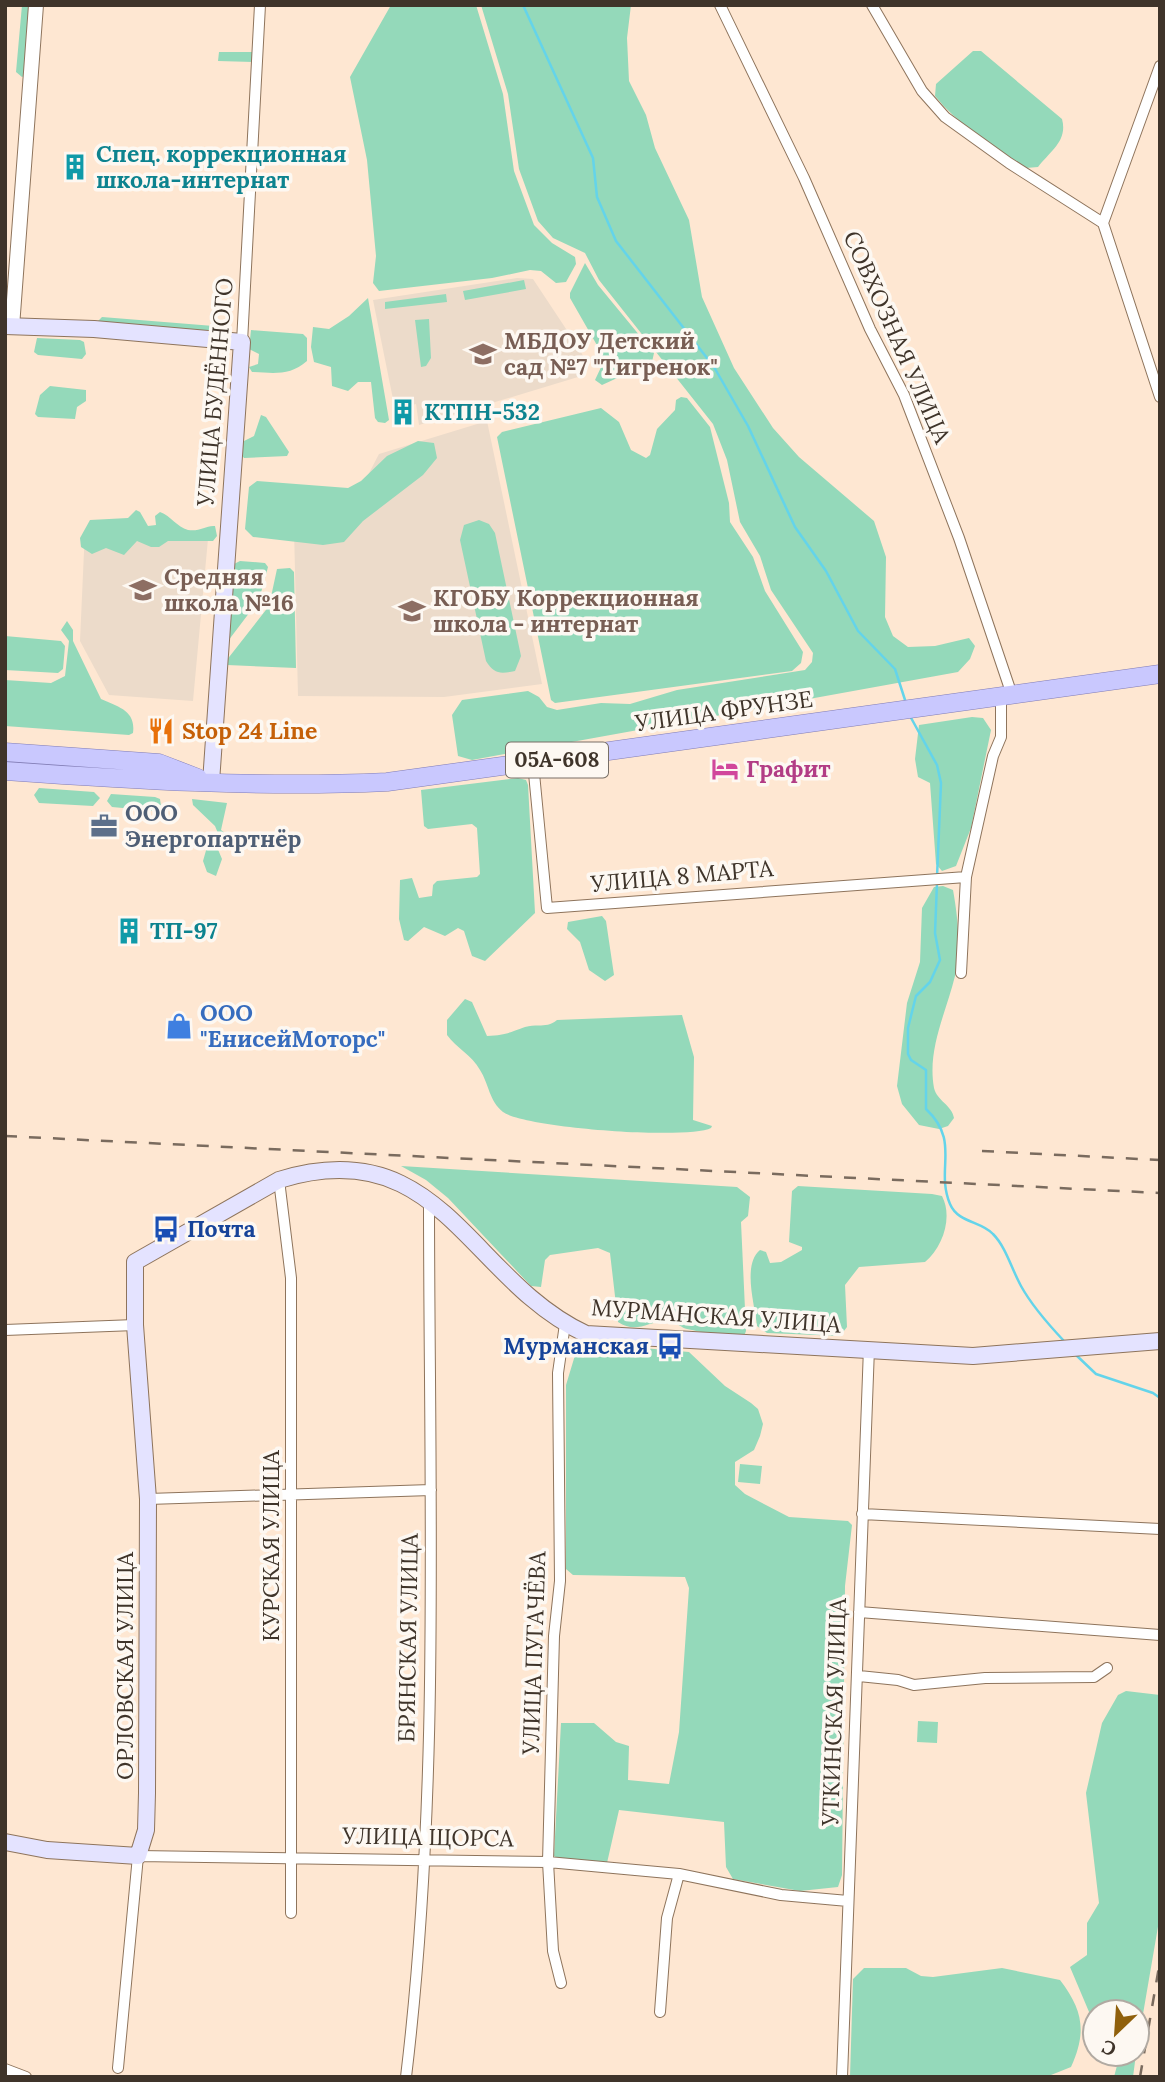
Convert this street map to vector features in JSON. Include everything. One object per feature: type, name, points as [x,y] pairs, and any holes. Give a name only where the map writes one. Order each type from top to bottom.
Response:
[{"type":"main road","points":[[9,326],[94,329],[242,341]]},
{"type":"main road","name":"УЛИЦА БУДЁННОГО","points":[[211,782],[242,341]]},
{"type":"main road","name":"УЛИЦА ФРУНЗЕ","points":[[5,771],[306,786],[387,782],[1160,674]]},
{"type":"main road","name":"УЛИЦА ФРУНЗЕ","points":[[5,752],[159,763],[211,782]]},
{"type":"main road","name":"МУРМАНСКАЯ УЛИЦА","points":[[135,1262],[279,1180],[305,1172],[372,1172],[429,1199],[452,1217],[524,1293],[565,1324],[586,1334],[973,1356],[1160,1341]]},
{"type":"main road","name":"ОРЛОВСКАЯ УЛИЦА","points":[[135,1262],[135,1325],[148,1499],[146,1830],[138,1856]]},
{"type":"main road","name":"УЛИЦА ЩОРСА","points":[[5,1842],[47,1850],[138,1856]]},
{"type":"street","points":[[9,326],[36,5]]},
{"type":"street","name":"УЛИЦА БУДЁННОГО","points":[[242,341],[260,5]]},
{"type":"street","name":"СОВХОЗНАЯ УЛИЦА","points":[[720,5],[804,178],[870,329],[904,395],[959,538],[1006,696]]},
{"type":"street","points":[[872,5],[922,90],[945,117],[1009,163],[1103,223]]},
{"type":"street","points":[[1160,66],[1103,223],[1160,397]]},
{"type":"street","points":[[961,973],[966,877],[993,756],[1002,737],[1006,696]]},
{"type":"street","name":"УЛИЦА 8 МАРТА","points":[[533,763],[547,908],[966,877]]},
{"type":"street","name":"КУРСКАЯ УЛИЦА","points":[[279,1180],[291,1278],[291,1913]]},
{"type":"street","name":"БРЯНСКАЯ УЛИЦА","points":[[406,2077],[419,1971],[426,1859],[431,1490],[429,1199]]},
{"type":"street","name":"УЛИЦА ПУГАЧЁВА","points":[[561,1983],[553,1951],[548,1862],[554,1636],[560,1581],[558,1373],[565,1324]]},
{"type":"street","points":[[5,1330],[135,1325]]},
{"type":"street","name":"УТКИНСКАЯ УЛИЦА","points":[[842,2077],[851,1798],[859,1676],[869,1348]]},
{"type":"street","points":[[148,1499],[431,1490]]},
{"type":"street","points":[[862,1514],[1160,1530]]},
{"type":"street","points":[[859,1612],[1160,1635]]},
{"type":"street","points":[[859,1676],[898,1680],[914,1685],[985,1678],[1009,1681],[1094,1677],[1107,1668]]},
{"type":"street","name":"УЛИЦА ЩОРСА","points":[[138,1856],[548,1862],[679,1874],[781,1895],[848,1900]]},
{"type":"street","name":"ОРЛОВСКАЯ УЛИЦА","points":[[118,2068],[138,1856]]},
{"type":"street","points":[[660,2012],[667,1918],[679,1874]]},
{"type":"street","points":[[5,2069],[26,2077]]},
{"type":"shaded area","name":"МБДОУ Детский сад №7 \"Тигренок\"","points":[[517,278],[533,279],[580,350],[584,358],[578,377],[419,425],[416,404],[395,409],[373,300]]},
{"type":"shaded area","name":"КГОБУ Коррекционная школа - интернат","points":[[487,421],[542,684],[444,697],[298,696],[294,529],[344,521],[379,454]]},
{"type":"shaded area","name":"Средняя школа №16","points":[[85,529],[208,539],[193,701],[109,695],[80,641]]},
{"type":"green space","points":[[22,5],[32,5],[26,75],[22,77],[16,72]]},
{"type":"green space","points":[[391,5],[476,5],[503,94],[514,171],[534,225],[552,243],[575,257],[576,264],[566,282],[556,283],[541,271],[530,270],[492,278],[379,291],[373,283],[376,256],[367,160],[350,77]]},
{"type":"green space","points":[[481,5],[631,5],[627,38],[629,81],[646,115],[655,148],[689,220],[702,297],[734,368],[773,428],[799,457],[874,521],[886,557],[885,617],[893,636],[908,647],[935,646],[969,638],[975,646],[970,659],[958,672],[472,760],[458,756],[452,715],[462,700],[528,691],[539,697],[547,707],[557,710],[601,703],[630,704],[677,690],[805,670],[812,662],[813,653],[771,590],[760,556],[740,522],[727,460],[713,424],[599,280],[585,253],[553,238],[538,221],[519,169],[508,94]]},
{"type":"green space","points":[[973,51],[981,51],[1062,119],[1060,140],[1038,167],[1026,168],[989,143],[955,117],[935,96],[936,84]]},
{"type":"green space","points":[[219,52],[254,52],[253,62],[218,61]]},
{"type":"green space","points":[[585,263],[598,285],[654,353],[652,362],[602,385],[595,380],[603,363],[602,354],[570,298]]},
{"type":"green space","points":[[524,280],[526,289],[465,300],[463,291]]},
{"type":"green space","points":[[446,294],[447,302],[385,309],[385,302]]},
{"type":"green space","points":[[368,298],[389,420],[385,423],[378,422],[375,418],[371,382],[358,382],[348,391],[332,386],[331,367],[314,362],[311,347],[313,327],[329,329],[349,316]]},
{"type":"green space","points":[[102,317],[226,327],[230,330],[226,334],[97,322]]},
{"type":"green space","points":[[429,319],[431,358],[426,366],[421,367],[415,320]]},
{"type":"green space","points":[[251,330],[303,334],[307,338],[307,361],[288,371],[252,372],[249,367],[258,364],[259,354],[249,349]]},
{"type":"green space","points":[[37,338],[80,340],[84,342],[86,354],[82,359],[38,355],[34,352]]},
{"type":"green space","points":[[50,386],[86,390],[86,401],[77,407],[75,419],[38,417],[35,414],[40,395]]},
{"type":"green space","points":[[687,398],[710,427],[729,503],[730,522],[753,557],[765,591],[803,652],[801,663],[792,671],[555,703],[551,700],[497,437],[502,432],[601,408],[619,422],[631,450],[646,458],[650,455],[657,429],[675,410],[676,400]]},
{"type":"green space","points":[[261,415],[266,417],[289,452],[287,456],[244,458],[240,453],[244,441],[254,436]]},
{"type":"green space","points":[[418,441],[434,443],[437,458],[423,475],[363,521],[344,542],[323,545],[253,537],[245,529],[249,487],[257,481],[348,488],[361,481],[387,456]]},
{"type":"green space","points":[[136,510],[148,526],[156,525],[155,516],[160,512],[188,530],[215,526],[217,536],[213,541],[168,541],[159,547],[151,547],[137,541],[124,555],[106,548],[92,554],[81,547],[80,538],[90,520],[128,518]]},
{"type":"green space","points":[[479,520],[489,524],[495,533],[521,656],[515,671],[498,672],[486,661],[460,540],[464,525]]},
{"type":"green space","points":[[240,561],[265,563],[268,567],[259,600],[228,641],[232,565]]},
{"type":"green space","points":[[290,568],[294,572],[296,668],[227,665],[226,661],[269,606],[277,569]]},
{"type":"green space","points":[[67,621],[73,630],[73,641],[101,699],[129,714],[133,733],[129,735],[5,726],[5,680],[51,683],[65,676],[69,641],[61,630]]},
{"type":"green space","points":[[5,636],[61,641],[65,646],[63,669],[58,673],[5,670]]},
{"type":"green space","points":[[972,717],[983,718],[991,730],[971,828],[956,866],[942,871],[936,864],[930,783],[918,777],[915,759],[919,725]]},
{"type":"green space","points":[[518,778],[526,780],[528,785],[535,913],[485,961],[472,956],[464,931],[458,928],[445,936],[424,927],[408,941],[404,940],[399,919],[400,880],[412,878],[419,898],[432,896],[433,885],[437,881],[477,877],[480,874],[477,828],[472,824],[428,829],[424,826],[421,790]]},
{"type":"green space","points":[[39,788],[94,792],[100,798],[93,806],[39,803],[34,795]]},
{"type":"green space","points":[[111,794],[155,797],[160,799],[161,806],[155,811],[112,807],[107,801]]},
{"type":"green space","points":[[192,799],[227,803],[221,830],[230,837],[228,849],[224,848],[215,826],[193,805]]},
{"type":"green space","points":[[211,833],[222,859],[216,876],[207,872],[203,861]]},
{"type":"green space","points":[[943,886],[953,890],[958,944],[955,976],[938,1031],[933,1059],[934,1088],[954,1118],[948,1126],[939,1129],[919,1125],[902,1104],[897,1086],[907,1003],[920,962],[922,908],[934,887]]},
{"type":"green space","points":[[602,916],[606,921],[614,975],[605,981],[589,970],[580,942],[567,929],[568,922]]},
{"type":"green space","points":[[465,999],[472,1002],[487,1036],[549,1024],[557,1020],[682,1015],[694,1057],[693,1120],[712,1126],[711,1128],[672,1133],[607,1130],[542,1123],[503,1112],[492,1098],[477,1065],[447,1035],[447,1020]]},
{"type":"green space","points":[[401,1166],[737,1187],[750,1197],[748,1216],[741,1222],[746,1331],[744,1336],[701,1332],[665,1321],[639,1327],[625,1326],[618,1322],[610,1253],[598,1248],[550,1255],[545,1260],[541,1287],[531,1286],[448,1198],[426,1180]]},
{"type":"green space","points":[[798,1186],[932,1194],[942,1196],[945,1204],[946,1222],[941,1240],[925,1262],[859,1267],[845,1285],[847,1327],[840,1336],[767,1333],[757,1326],[751,1286],[752,1265],[760,1250],[766,1252],[770,1263],[781,1262],[802,1250],[802,1247],[789,1242],[792,1191]]},
{"type":"green space","points":[[583,1345],[689,1352],[725,1386],[758,1409],[763,1424],[760,1436],[754,1450],[735,1462],[735,1485],[745,1494],[789,1517],[848,1521],[852,1525],[845,1586],[842,1875],[838,1887],[800,1891],[733,1879],[726,1867],[724,1822],[619,1810],[607,1863],[558,1859],[554,1856],[561,1723],[594,1723],[616,1742],[629,1746],[628,1780],[669,1784],[679,1732],[689,1588],[685,1577],[573,1575],[566,1569],[566,1385],[576,1352]]},
{"type":"green space","points":[[740,1464],[762,1466],[760,1484],[738,1482]]},
{"type":"green space","points":[[1126,1691],[1160,1695],[1160,1915],[1146,1998],[1083,1998],[1070,1967],[1087,1955],[1087,1923],[1099,1903],[1086,1793],[1102,1723],[1118,1695]]},
{"type":"green space","points":[[918,1721],[938,1722],[937,1743],[917,1742]]},
{"type":"green space","points":[[864,1968],[906,1968],[921,1976],[933,1977],[1002,1968],[1060,1980],[1078,2011],[1081,2032],[1076,2054],[1071,2067],[1046,2077],[850,2077],[853,1979]]},
{"type":"green space","points":[[1116,2068],[1134,2068],[1133,2077],[1114,2077]]},
{"type":"waterway","points":[[523,5],[593,158],[597,197],[616,241],[714,367],[748,426],[795,527],[826,571],[858,631],[895,669],[906,703]]},
{"type":"waterway","points":[[910,716],[937,765],[941,783],[937,877]]},
{"type":"waterway","points":[[937,883],[935,933],[940,960],[930,982],[916,996],[908,1028],[908,1054],[911,1060],[926,1070],[926,1109],[936,1121],[945,1144],[945,1179],[950,1204],[958,1215],[988,1230],[998,1239],[1025,1293],[1064,1341]]},
{"type":"waterway","points":[[1075,1354],[1096,1374],[1153,1393],[1160,1398]]},
{"type":"railway","points":[[5,1136],[1160,1193]]},
{"type":"railway","points":[[982,1151],[1160,1160]]},
{"type":"railway","points":[[1140,2077],[1160,1961]]},
{"type":"place","name":"Спец. коррекционная школа-интернат","points":[[75,167]]},
{"type":"place","name":"МБДОУ Детский сад №7 \"Тигренок\"","points":[[483,354]]},
{"type":"place","name":"КТПН-532","points":[[403,412]]},
{"type":"place","name":"Средняя школа №16","points":[[143,590]]},
{"type":"place","name":"КГОБУ Коррекционная школа - интернат","points":[[412,611]]},
{"type":"place","name":"Stop 24 Line","points":[[161,731]]},
{"type":"place","name":"Графит","points":[[725,769]]},
{"type":"place","name":"ООО Энергопартнёр","points":[[104,826]]},
{"type":"place","name":"ТП-97","points":[[129,931]]},
{"type":"place","name":"ООО \"ЕнисейМоторс\"","points":[[179,1026]]},
{"type":"place","name":"Почта","points":[[166,1229]]},
{"type":"place","name":"Мурманская","points":[[670,1346]]}]
